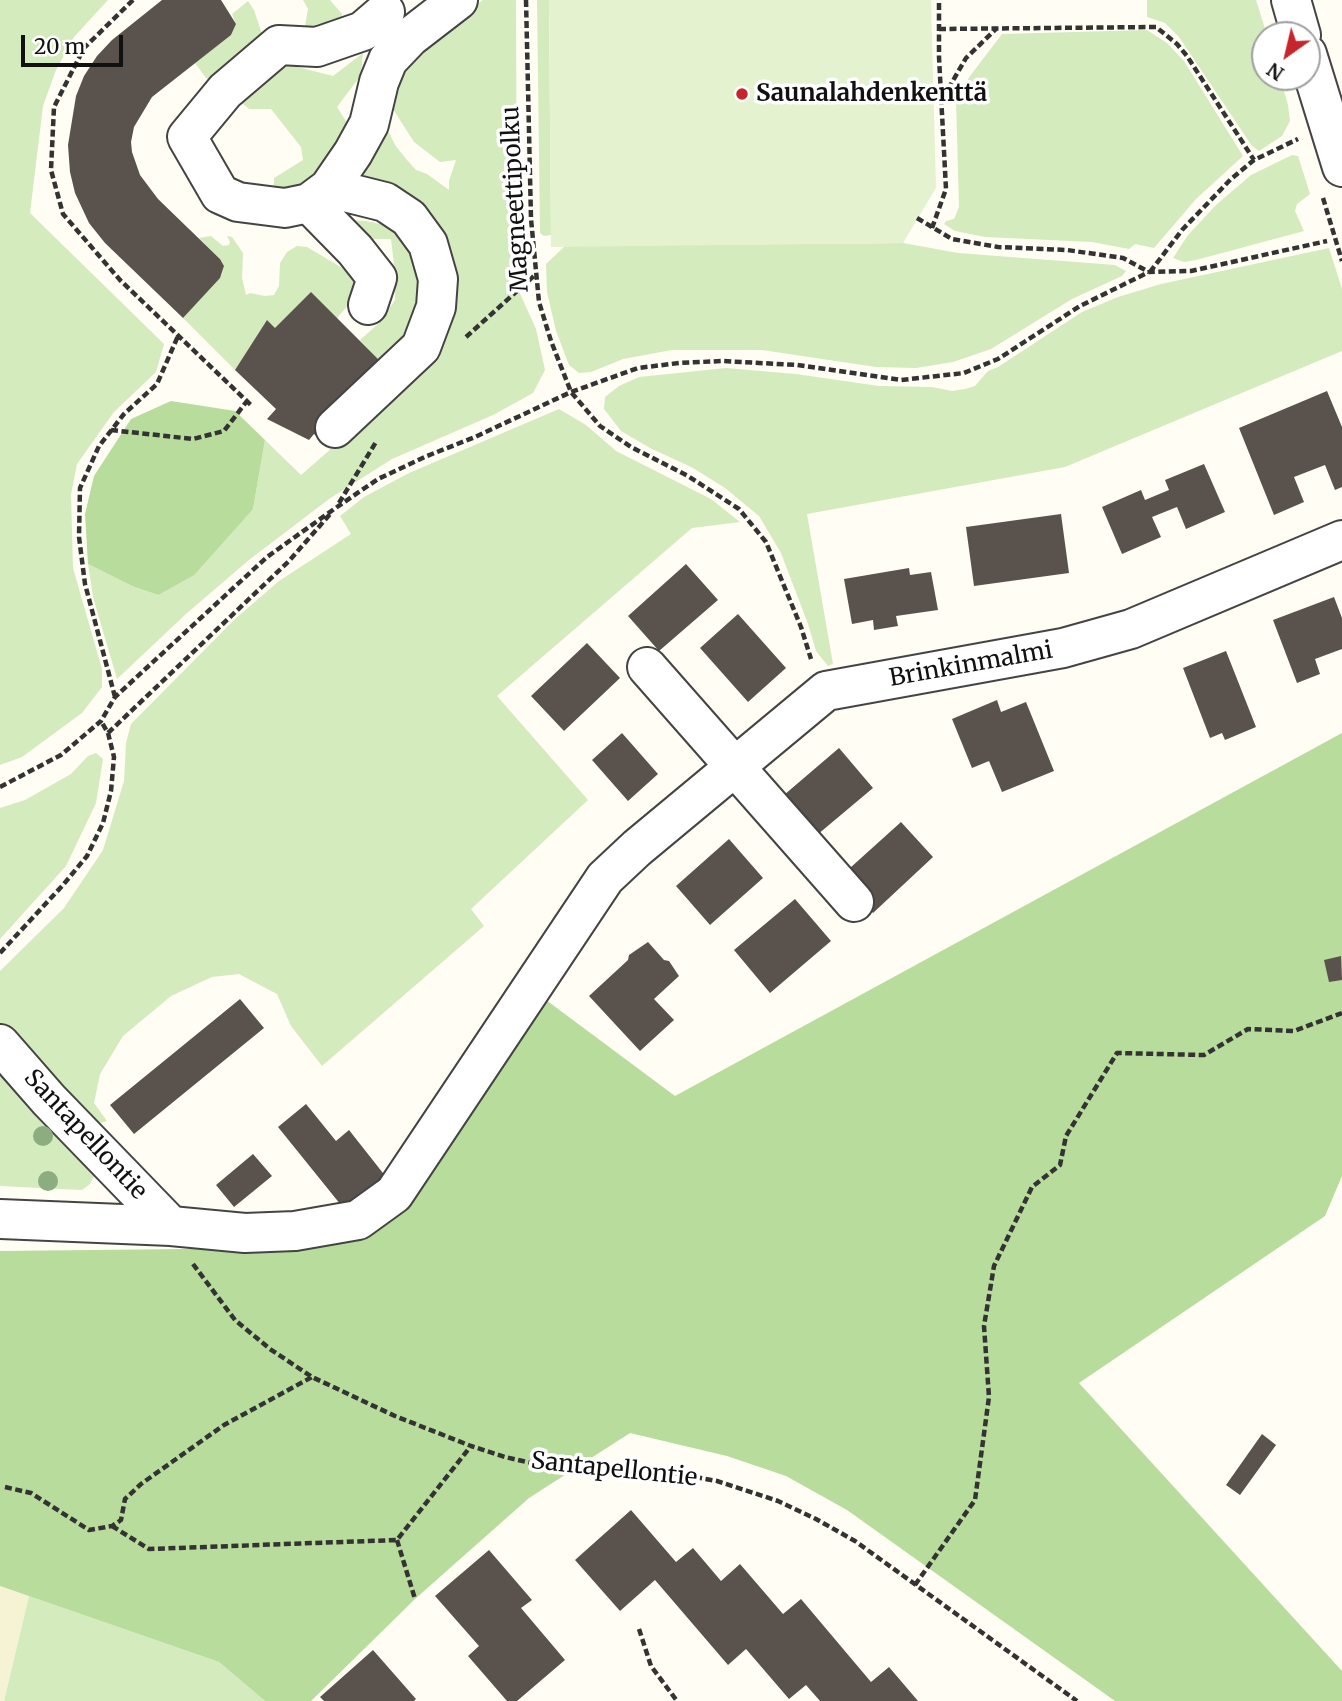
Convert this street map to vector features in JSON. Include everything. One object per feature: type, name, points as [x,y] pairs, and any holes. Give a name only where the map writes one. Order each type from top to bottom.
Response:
[{"type":"street","points":[[319,196],[353,153],[369,124],[379,82],[388,60],[410,37],[458,0]]},
{"type":"street","points":[[1291,0],[1297,21]]},
{"type":"street","points":[[335,428],[421,347],[436,307],[438,279],[428,244],[409,218],[385,202],[319,196],[285,208],[238,202],[220,194],[187,137],[225,91],[279,45],[317,47],[363,31],[385,12]]},
{"type":"street","points":[[1318,91],[1342,167]]},
{"type":"street","points":[[319,196],[377,278],[368,305]]},
{"type":"street","name":"Brinkinmalmi","points":[[171,1226],[245,1233],[295,1231],[359,1220],[394,1194],[605,878],[637,848],[827,691],[1063,648],[1131,629],[1342,540]]},
{"type":"street","points":[[647,667],[854,902]]},
{"type":"street","name":"Santapellontie","points":[[0,1044],[49,1100],[171,1226]]},
{"type":"street","points":[[0,1219],[171,1226]]},
{"type":"path","points":[[133,0],[84,48],[54,107],[51,170],[63,214],[120,280],[253,406]]},
{"type":"path","name":"Magneettipolku","points":[[526,0],[531,219],[539,302],[571,391],[600,426],[631,447],[688,476],[739,509],[766,542],[802,627],[811,662],[827,691]]},
{"type":"path","points":[[932,228],[946,189],[939,0]]},
{"type":"path","points":[[942,103],[966,58],[998,27]]},
{"type":"path","points":[[939,29],[1156,27],[1188,56],[1254,160]]},
{"type":"path","points":[[1150,272],[1182,230],[1231,179],[1254,160],[1303,137]]},
{"type":"path","points":[[917,218],[952,239],[998,247],[1067,250],[1123,258],[1150,272]]},
{"type":"path","points":[[0,787],[61,755],[101,721],[115,697],[267,558],[337,507],[378,479],[571,391],[638,368],[722,361],[797,365],[901,380],[964,373],[998,359],[1080,306],[1150,272],[1191,271],[1326,241]]},
{"type":"path","points":[[115,697],[85,584],[79,537],[80,488],[99,446],[124,414],[157,383],[178,336]]},
{"type":"path","points":[[111,430],[193,439],[224,431],[247,401]]},
{"type":"path","points":[[108,733],[289,561],[337,507]]},
{"type":"path","points":[[0,954],[87,856],[103,823],[111,791],[114,757],[108,733],[101,721]]},
{"type":"path","points":[[915,1585],[975,1500],[989,1397],[984,1326],[994,1266],[1032,1187],[1060,1165],[1066,1136],[1117,1053],[1204,1055],[1248,1029],[1294,1031],[1342,1013]]},
{"type":"path","name":"Santapellontie","points":[[171,1226],[200,1275],[235,1320],[270,1349],[312,1377],[395,1416],[505,1457],[553,1468],[667,1472],[729,1485],[778,1501],[816,1518],[855,1541],[1077,1701]]},
{"type":"path","points":[[5,1487],[32,1493],[89,1530],[113,1526],[121,1520],[125,1499],[141,1484],[224,1425],[312,1377]]},
{"type":"path","points":[[113,1526],[149,1549],[397,1540],[471,1446]]},
{"type":"path","points":[[397,1540],[415,1599]]},
{"type":"path","points":[[639,1629],[651,1666],[677,1701]]},
{"type":"shaded area","points":[[0,1586],[29,1596],[4,1701],[0,1701]]},
{"type":"green space","points":[[0,0],[108,0],[74,37],[56,70],[43,106],[30,213],[164,344],[156,372],[114,412],[77,464],[71,495],[73,568],[102,669],[102,687],[82,713],[22,757],[0,765]]},
{"type":"green space","points":[[303,0],[330,0],[342,14],[340,30],[304,31],[308,9]]},
{"type":"green space","points":[[483,0],[516,0],[517,287],[536,329],[545,370],[533,393],[493,415],[392,459],[329,499],[249,560],[187,613],[117,679],[93,597],[88,564],[132,586],[158,595],[253,509],[265,440],[301,475],[438,356],[449,281],[362,172],[383,120],[395,145],[416,170],[427,174],[449,190],[456,160],[440,162],[414,142],[393,109],[390,86],[396,65]]},
{"type":"green space","points":[[537,0],[549,0],[551,235],[544,236],[540,233]]},
{"type":"green space","name":"Saunalahdenkenttä","points":[[549,0],[931,0],[936,188],[903,243],[551,247]]},
{"type":"green space","points":[[1147,0],[1256,0],[1263,21],[1251,21],[1251,91],[1284,91],[1290,121],[1282,136],[1259,151],[1252,146],[1179,37],[1165,23],[1147,17]]},
{"type":"green space","points":[[248,1],[263,37],[222,84],[206,78],[195,63],[231,35],[236,24],[232,14]]},
{"type":"green space","points":[[1147,30],[1167,43],[1184,61],[1243,156],[1196,199],[1154,248],[1135,244],[1129,249],[1092,242],[985,237],[955,231],[944,224],[954,219],[959,207],[956,99],[1002,34]]},
{"type":"green space","points":[[363,53],[361,75],[337,107],[349,126],[311,184],[274,193],[274,178],[303,160],[301,147],[271,109],[249,109],[235,97],[286,64],[333,76]]},
{"type":"green space","points":[[1292,155],[1298,156],[1310,194],[1297,204],[1295,211],[1304,231],[1196,260],[1184,262],[1173,258],[1188,235],[1216,205],[1251,175]]},
{"type":"green space","points":[[349,220],[394,227],[408,238],[423,282],[412,329],[383,364],[360,340],[379,323],[395,300],[391,239],[375,239],[364,244]]},
{"type":"green space","points":[[211,236],[223,246],[229,245],[227,236],[232,237],[243,253],[242,278],[246,295],[274,295],[279,286],[280,263],[287,252],[297,246],[307,247],[344,269],[354,279],[357,289],[355,297],[337,318],[275,328],[267,320],[235,370],[183,318],[222,274],[224,266],[220,259],[199,238]]},
{"type":"green space","points":[[903,243],[958,253],[1115,265],[1126,271],[1122,276],[1072,299],[991,349],[953,362],[916,368],[876,367],[762,350],[672,350],[623,359],[591,372],[579,373],[569,365],[556,331],[547,292],[546,264],[565,246]]},
{"type":"green space","points":[[1329,248],[1342,289],[1342,351],[1065,467],[807,514],[833,664],[828,666],[816,651],[781,553],[759,516],[725,488],[693,468],[621,431],[604,409],[605,397],[619,386],[639,377],[726,368],[796,374],[879,386],[932,387],[952,391],[965,389],[975,386],[988,371],[1082,312],[1118,297],[1161,284]]},
{"type":"green space","points":[[171,401],[235,411],[265,440],[253,509],[194,575],[158,595],[132,586],[88,564],[85,514],[94,476],[131,419]]},
{"type":"green space","points":[[559,409],[586,425],[616,451],[711,499],[740,522],[692,528],[497,696],[588,800],[471,909],[484,926],[322,1066],[291,1026],[277,994],[239,974],[212,977],[171,996],[123,1036],[100,1074],[94,1103],[107,1121],[93,1125],[0,1027],[0,971],[64,908],[103,850],[124,781],[126,743],[131,724],[235,619],[279,581],[351,534],[340,516],[364,497],[409,473]]},
{"type":"green space","points":[[1342,733],[1342,1176],[1325,1216],[1079,1383],[1342,1671],[1342,1701],[1115,1701],[847,1510],[786,1476],[727,1456],[630,1433],[529,1498],[415,1599],[311,1701],[265,1701],[219,1662],[0,1586],[0,1251],[278,1248],[360,1233],[542,997],[675,1096]]},
{"type":"green space","points":[[96,753],[103,759],[96,803],[66,866],[0,939],[0,808],[25,800],[71,774],[88,756]]},
{"type":"green space","points":[[0,1055],[96,1172],[90,1184],[82,1190],[0,1186]]},
{"type":"green space","points":[[29,1596],[219,1662],[265,1701],[4,1701]]},
{"type":"building","points":[[162,0],[221,0],[236,24],[231,35],[152,97],[134,127],[131,142],[140,175],[158,199],[224,266],[220,278],[183,318],[105,243],[89,223],[75,193],[68,145],[76,96],[84,76],[112,40]]},
{"type":"building","points":[[311,292],[383,364],[321,440],[314,434],[309,440],[267,419],[276,409],[235,370],[267,320],[275,328]]},
{"type":"building","points":[[1327,391],[1342,427],[1342,487],[1335,490],[1325,465],[1294,477],[1304,502],[1274,515],[1239,428]]},
{"type":"building","points":[[1204,464],[1225,512],[1186,529],[1177,507],[1152,517],[1161,537],[1122,554],[1102,507],[1141,490],[1145,500],[1169,490],[1165,480]]},
{"type":"building","points":[[1061,514],[1069,573],[974,586],[966,527]]},
{"type":"building","points":[[686,564],[718,600],[659,651],[628,616]]},
{"type":"building","points":[[909,568],[910,575],[931,572],[938,610],[896,616],[898,626],[874,630],[873,620],[852,624],[844,579]]},
{"type":"building","points":[[1334,597],[1342,618],[1342,649],[1315,659],[1320,674],[1297,683],[1273,620]]},
{"type":"building","points":[[738,614],[786,668],[748,702],[700,648]]},
{"type":"building","points":[[587,643],[620,678],[564,731],[531,696]]},
{"type":"building","points":[[1226,651],[1256,727],[1225,740],[1222,733],[1210,738],[1183,668]]},
{"type":"building","points":[[997,700],[1001,712],[1026,702],[1054,771],[1002,792],[989,761],[972,768],[952,719]]},
{"type":"building","points":[[622,733],[658,774],[628,801],[592,760]]},
{"type":"building","points":[[839,748],[873,788],[817,835],[784,795]]},
{"type":"building","points":[[901,822],[933,857],[873,913],[840,877]]},
{"type":"building","points":[[729,839],[763,878],[710,925],[676,886]]},
{"type":"building","points":[[795,899],[831,941],[770,993],[734,950]]},
{"type":"building","points":[[648,942],[664,960],[669,961],[679,976],[654,999],[674,1020],[640,1051],[589,996],[628,960],[629,955]]},
{"type":"building","points":[[1341,956],[1342,980],[1329,982],[1324,960]]},
{"type":"building","points":[[240,999],[264,1028],[134,1134],[110,1105]]},
{"type":"building","points":[[306,1104],[336,1141],[349,1130],[390,1182],[349,1215],[278,1127]]},
{"type":"building","points":[[253,1154],[272,1176],[234,1207],[216,1185]]},
{"type":"building","points":[[1262,1434],[1276,1445],[1240,1495],[1226,1485]]},
{"type":"building","points":[[631,1510],[676,1562],[693,1548],[721,1581],[740,1564],[783,1614],[801,1599],[871,1682],[889,1667],[918,1701],[820,1701],[806,1685],[789,1699],[746,1649],[728,1665],[655,1580],[620,1611],[575,1560]]},
{"type":"building","points":[[489,1550],[532,1600],[521,1608],[565,1660],[517,1701],[507,1701],[468,1656],[479,1646],[435,1596]]},
{"type":"building","points":[[373,1650],[416,1699],[414,1701],[324,1701],[320,1697]]},
{"type":"place","name":"Saunalahdenkenttä","points":[[742,94]]}]
